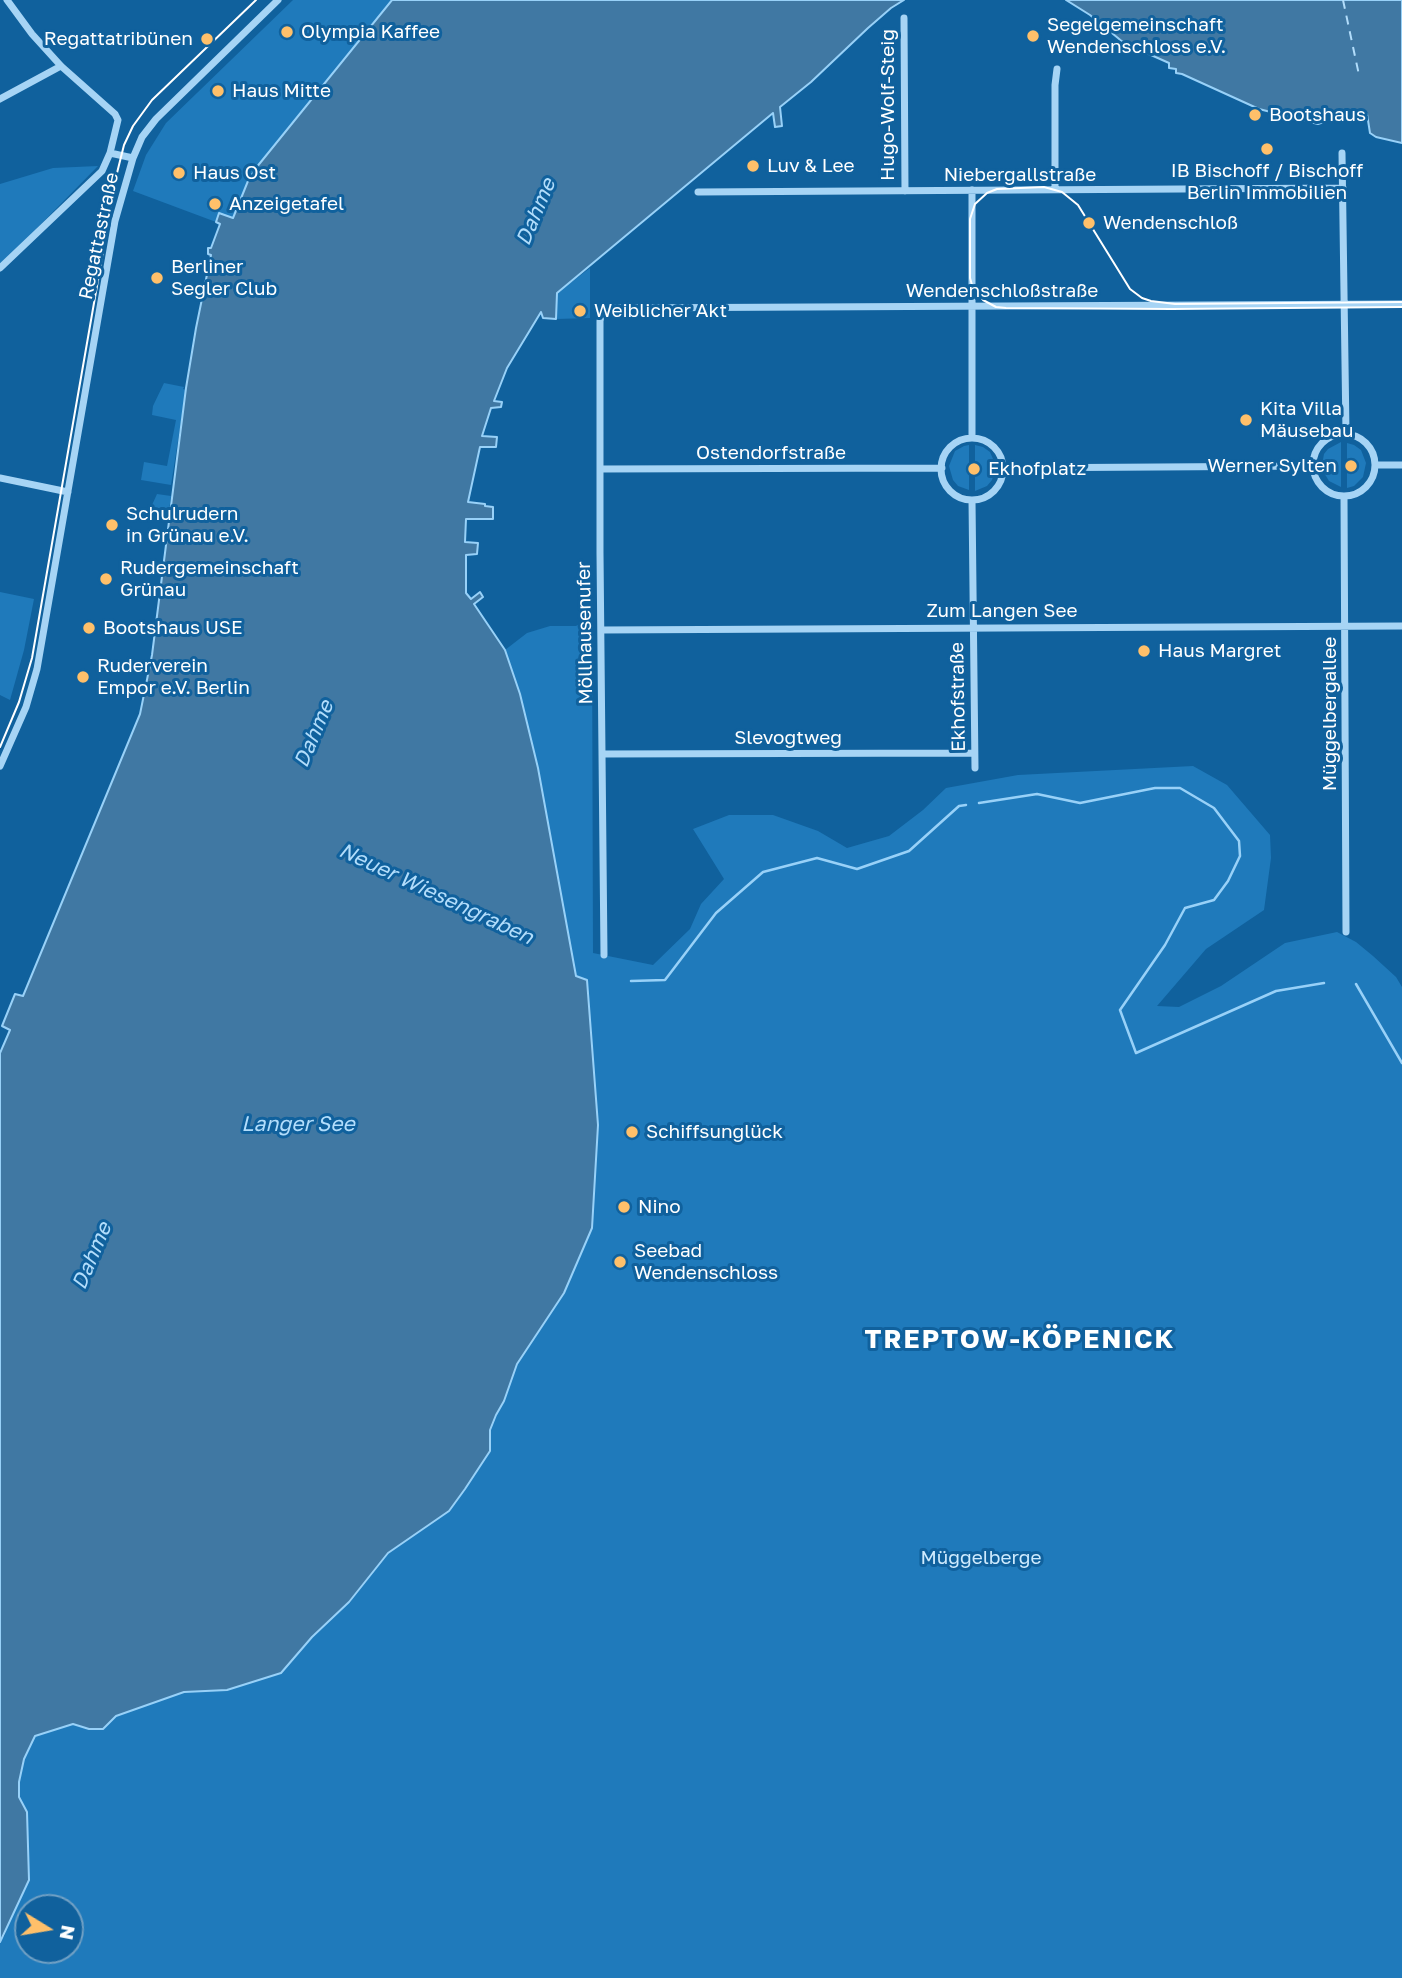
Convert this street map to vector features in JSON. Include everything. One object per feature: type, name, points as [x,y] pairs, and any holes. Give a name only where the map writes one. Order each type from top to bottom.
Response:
[{"type":"street","points":[[0,268],[102,171],[110,153],[118,120],[115,114],[61,66],[32,34],[8,0]]},
{"type":"street","name":"Regattastraße","points":[[0,766],[26,707],[37,669],[115,221],[132,158],[142,137],[156,119],[278,0]]},
{"type":"street","name":"Hugo-Wolf-Steig","points":[[904,18],[905,191]]},
{"type":"street","points":[[0,99],[61,66]]},
{"type":"street","points":[[1055,190],[1057,69]]},
{"type":"street","points":[[110,153],[132,158]]},
{"type":"street","points":[[1342,153],[1346,433]]},
{"type":"street","name":"Niebergallstraße","points":[[698,192],[1343,188]]},
{"type":"street","points":[[972,190],[972,438]]},
{"type":"street","name":"Wendenschloßstraße","points":[[602,311],[609,308],[1402,304]]},
{"type":"street","name":"Möllhausenufer","points":[[602,311],[600,469],[604,955]]},
{"type":"street","points":[[1346,433],[1363,440],[1370,447],[1375,465],[1371,481],[1366,487],[1360,492],[1344,496],[1325,490],[1316,479],[1313,466],[1317,449],[1322,443],[1329,437],[1346,433]]},
{"type":"street","points":[[972,438],[990,444],[997,450],[1003,468],[998,487],[982,498],[971,500],[962,498],[947,486],[942,468],[948,450],[955,444],[972,438]]},
{"type":"street","points":[[1375,465],[1402,465]]},
{"type":"street","points":[[1003,468],[1313,466]]},
{"type":"street","name":"Ostendorfstraße","points":[[600,469],[942,468]]},
{"type":"street","points":[[0,478],[68,492]]},
{"type":"street","name":"Müggelbergallee","points":[[1344,496],[1346,932]]},
{"type":"street","name":"Ekhofstraße","points":[[971,500],[975,768]]},
{"type":"street","name":"Zum Langen See","points":[[601,630],[1402,626]]},
{"type":"street","name":"Slevogtweg","points":[[602,754],[974,753]]},
{"type":"green space","points":[[293,0],[392,0],[256,168],[233,218],[219,213],[216,222],[133,191],[146,155],[166,123]]},
{"type":"green space","points":[[98,166],[0,266],[0,184],[53,168]]},
{"type":"green space","points":[[590,268],[590,318],[556,319],[557,293]]},
{"type":"green space","points":[[164,383],[184,387],[186,390],[171,485],[141,480],[144,462],[167,466],[176,420],[152,415],[153,406]]},
{"type":"green space","points":[[1341,442],[1341,487],[1329,481],[1322,465],[1328,449]]},
{"type":"green space","points":[[1347,443],[1361,450],[1366,463],[1363,477],[1354,486],[1347,488]]},
{"type":"green space","points":[[969,445],[969,490],[958,486],[953,480],[949,466],[955,451]]},
{"type":"green space","points":[[975,445],[990,452],[996,466],[987,486],[975,491]]},
{"type":"green space","points":[[157,494],[171,496],[168,518],[148,514]]},
{"type":"green space","points":[[0,592],[34,599],[10,700],[0,695]]},
{"type":"green space","name":"Müggelberge","points":[[587,619],[592,620],[593,953],[653,965],[690,929],[701,904],[724,879],[693,829],[729,815],[773,815],[818,831],[847,848],[889,836],[946,788],[1018,775],[1193,766],[1227,785],[1270,835],[1271,858],[1264,910],[1206,949],[1157,1006],[1179,1007],[1221,986],[1285,943],[1337,932],[1356,942],[1396,977],[1402,987],[1402,1978],[0,1978],[0,1942],[5,1935],[27,1812],[19,1797],[19,1782],[24,1759],[35,1736],[73,1724],[89,1729],[103,1729],[116,1716],[184,1692],[227,1690],[281,1673],[312,1637],[349,1602],[388,1553],[449,1511],[465,1489],[490,1451],[490,1430],[517,1364],[564,1293],[577,1263],[576,976],[538,768],[520,694],[505,650],[527,633],[550,626],[576,626]]},
{"type":"water","name":"Langer See","points":[[392,0],[904,0],[891,8],[780,107],[782,126],[775,127],[773,113],[557,293],[556,319],[543,318],[541,312],[507,368],[494,401],[502,402],[501,407],[491,408],[482,436],[497,437],[496,447],[480,447],[468,502],[493,507],[493,519],[466,519],[465,542],[478,543],[477,554],[466,555],[466,593],[471,599],[480,592],[483,597],[474,604],[505,650],[520,694],[538,768],[576,976],[587,980],[598,1125],[592,1228],[564,1293],[517,1364],[490,1430],[490,1451],[449,1511],[388,1553],[349,1602],[312,1637],[281,1673],[227,1690],[184,1692],[116,1716],[103,1729],[89,1729],[73,1724],[35,1736],[24,1759],[19,1782],[19,1797],[27,1812],[29,1880],[22,1894],[14,1894],[14,1912],[0,1942],[0,1053],[10,1030],[2,1026],[15,994],[23,996],[140,714],[152,655],[186,388],[211,255],[208,254],[208,248],[211,248],[220,224],[216,222],[219,213],[233,218],[256,168]]},
{"type":"water","points":[[1066,0],[1402,0],[1402,143],[1370,133],[1367,114],[1354,112],[1318,124],[1259,109],[1176,73],[1176,69],[1169,68],[1169,63],[1124,43],[1090,15]]},
{"type":"waterway","points":[[979,803],[1037,794],[1080,803],[1155,788],[1180,788],[1214,808],[1239,841],[1240,856],[1228,881],[1214,900],[1185,908],[1165,945],[1120,1010],[1136,1053],[1276,991],[1324,983]]},
{"type":"waterway","points":[[631,981],[665,980],[716,913],[763,872],[817,858],[857,869],[909,851],[959,806],[966,805]]},
{"type":"waterway","points":[[1356,984],[1402,1063]]},
{"type":"ferry route","points":[[1343,0],[1359,75]]},
{"type":"tram line","points":[[0,747],[19,702],[32,658],[116,177],[124,145],[133,126],[152,100],[256,0]]},
{"type":"tram line","points":[[1402,302],[1175,304],[1151,301],[1130,289],[1078,205],[1062,192],[1044,187],[997,189],[987,193],[975,204],[970,219],[972,285],[983,300],[996,307],[1402,307]]},
{"type":"place","name":"Olympia Kaffee","points":[[287,32]]},
{"type":"place","name":"Segelgemeinschaft Wendenschloss e.V.","points":[[1033,36]]},
{"type":"place","name":"Regattatribünen","points":[[207,39]]},
{"type":"place","name":"Haus Mitte","points":[[218,91]]},
{"type":"place","name":"Bootshaus","points":[[1255,115]]},
{"type":"place","name":"IB Bischoff / Bischoff Berlin Immobilien","points":[[1267,149]]},
{"type":"place","name":"Luv & Lee","points":[[753,166]]},
{"type":"place","name":"Haus Ost","points":[[179,173]]},
{"type":"place","name":"Anzeigetafel","points":[[215,204]]},
{"type":"place","name":"Wendenschloß","points":[[1089,223]]},
{"type":"place","name":"Berliner Segler Club","points":[[157,278]]},
{"type":"place","name":"Weiblicher Akt","points":[[580,311]]},
{"type":"place","name":"Kita Villa Mäusebau","points":[[1246,420]]},
{"type":"place","name":"Werner Sylten","points":[[1351,466]]},
{"type":"place","name":"Ekhofplatz","points":[[974,469]]},
{"type":"place","name":"Schulrudern in Grünau e.V.","points":[[112,525]]},
{"type":"place","name":"Rudergemeinschaft Grünau","points":[[106,579]]},
{"type":"place","name":"Bootshaus USE","points":[[89,628]]},
{"type":"place","name":"Haus Margret","points":[[1144,651]]},
{"type":"place","name":"Ruderverein Empor e.V. Berlin","points":[[83,677]]},
{"type":"place","name":"Schiffsunglück","points":[[632,1132]]},
{"type":"place","name":"Nino","points":[[624,1207]]},
{"type":"place","name":"Seebad Wendenschloss","points":[[620,1262]]},
{"type":"district","name":"TREPTOW-KÖPENICK","points":[[1020,1340]]},
{"type":"water label","name":"Dahme","points":[[536,212]]},
{"type":"water label","name":"Dahme","points":[[314,734]]},
{"type":"water label","name":"Neuer Wiesengraben","points":[[436,894]]},
{"type":"water label","name":"Dahme","points":[[92,1256]]}]
